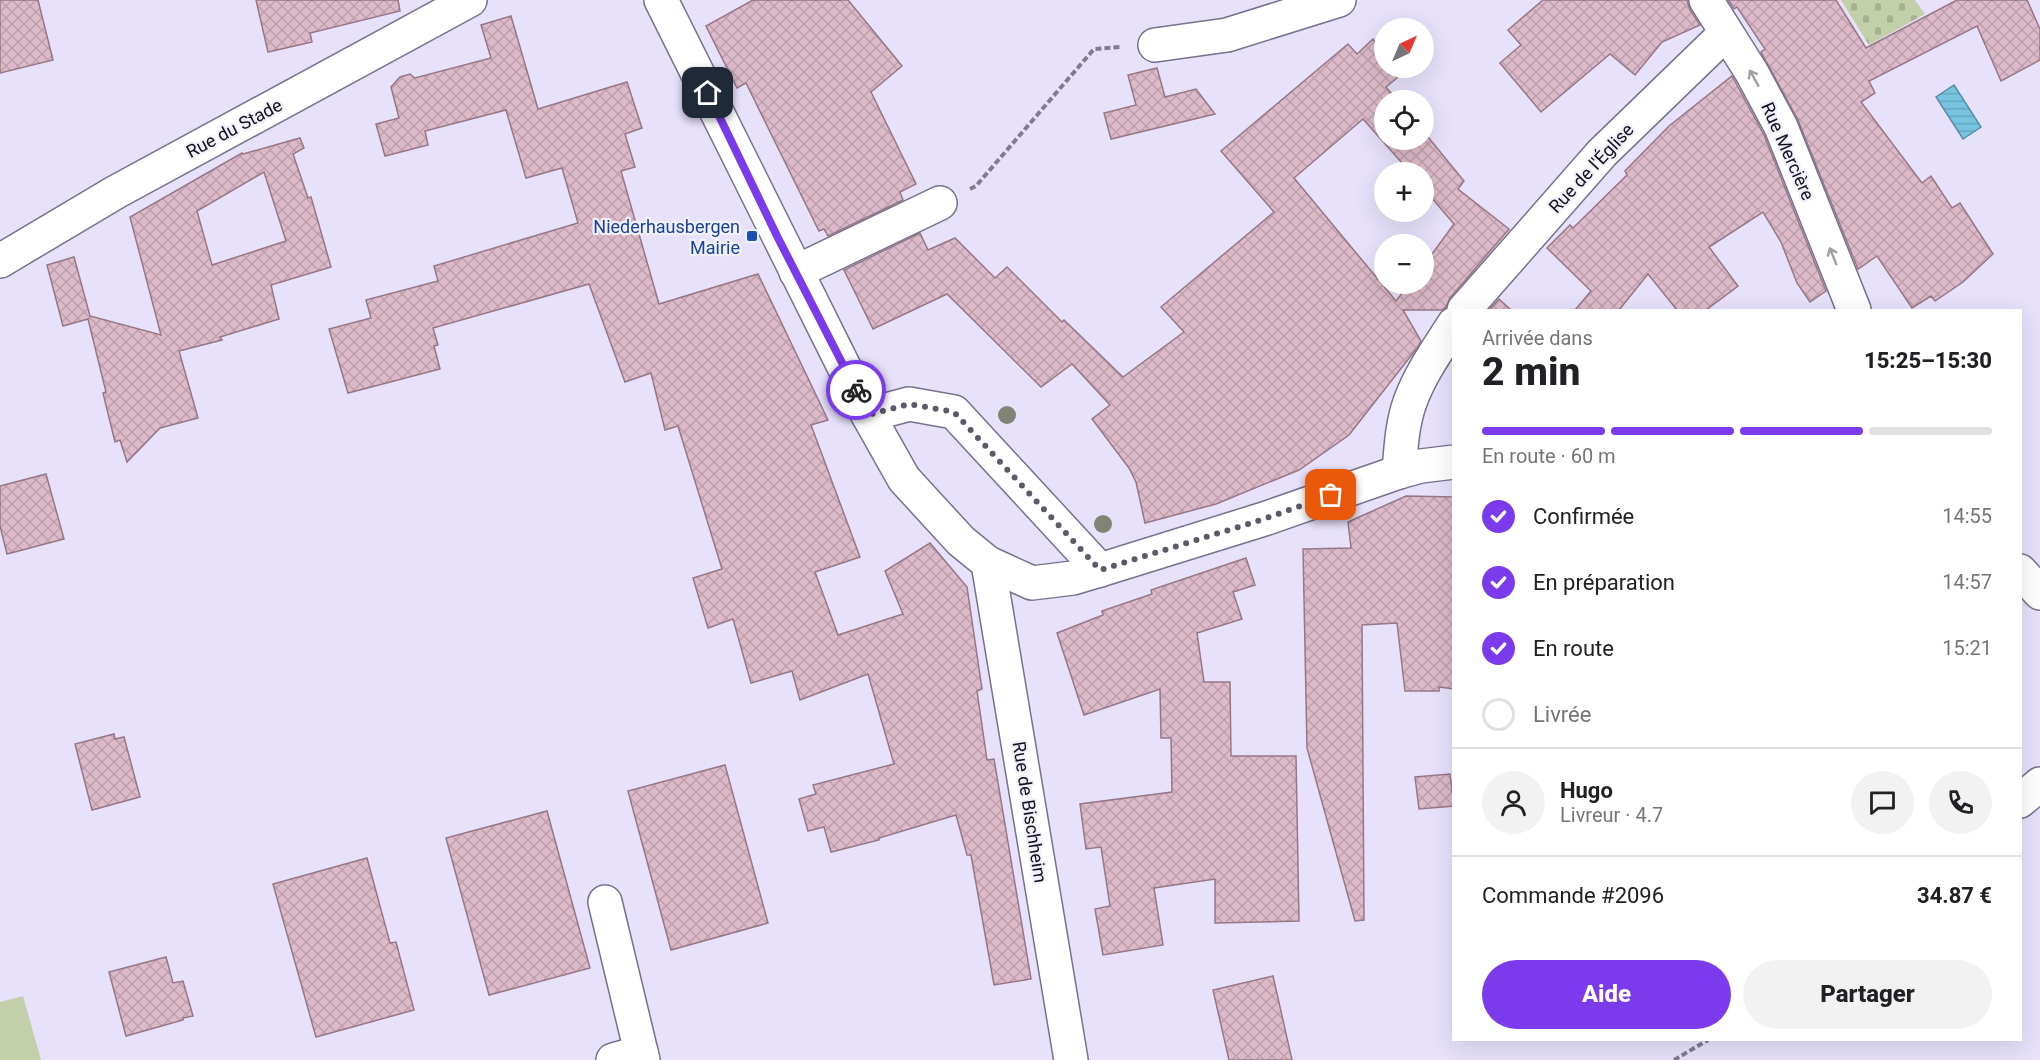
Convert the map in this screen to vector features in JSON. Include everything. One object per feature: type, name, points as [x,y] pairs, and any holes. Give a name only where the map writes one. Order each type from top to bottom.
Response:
[{"type":"street","name":"Rue du Stade","points":[[0,261],[116,192],[470,0]]},
{"type":"street","points":[[661,0],[868,415],[904,479],[961,541],[988,563],[1032,583],[1073,578],[1264,519],[1399,472],[1421,466],[1452,462]]},
{"type":"street","points":[[1155,45],[1227,35],[1339,0]]},
{"type":"street","name":"Rue Mercière","points":[[1706,0],[1752,73],[1781,127],[1854,309]]},
{"type":"street","name":"Rue de l'Église","points":[[1465,309],[1602,153],[1726,33]]},
{"type":"street","points":[[796,272],[940,203]]},
{"type":"street","points":[[1399,472],[1404,428],[1410,403],[1420,377],[1452,327]]},
{"type":"street","points":[[868,415],[909,404],[954,412],[1100,570]]},
{"type":"street","name":"Rue de Bischheim","points":[[988,563],[1071,1060]]},
{"type":"street","points":[[2022,573],[2040,593]]},
{"type":"street","points":[[2022,799],[2040,784]]},
{"type":"street","points":[[605,902],[632,1057]]},
{"type":"path","points":[[976,186],[1094,49],[1155,45]]},
{"type":"path","points":[[1674,1060],[1706,1041]]},
{"type":"green space","points":[[1841,0],[1915,0],[1925,14],[1869,45]]},
{"type":"green space","points":[[23,996],[41,1060],[0,1060],[0,1002]]},
{"type":"water","points":[[1954,85],[1981,127],[1963,139],[1936,97]]},
{"type":"building","points":[[0,0],[38,0],[53,60],[0,73]]},
{"type":"building","points":[[256,0],[398,0],[400,11],[310,33],[312,42],[268,52]]},
{"type":"building","points":[[753,0],[848,0],[902,66],[871,92],[916,184],[900,192],[903,200],[828,236],[824,229],[819,231],[746,83],[737,88],[706,26]]},
{"type":"building","points":[[1543,0],[1687,0],[1690,10],[1700,25],[1662,42],[1635,75],[1610,54],[1541,112],[1500,63],[1521,45],[1508,30]]},
{"type":"building","points":[[1728,0],[1836,0],[1866,48],[1957,0],[2027,0],[2040,29],[2040,60],[2001,81],[1977,26],[1869,81],[1875,93],[1861,102],[1922,183],[1931,176],[1952,208],[1960,203],[1993,254],[1963,282],[1935,301],[1931,296],[1912,308],[1877,256],[1858,269],[1798,120],[1761,52],[1765,49],[1737,7],[1734,9]]},
{"type":"building","points":[[511,16],[538,109],[627,82],[642,128],[625,134],[635,167],[621,171],[659,304],[758,274],[828,420],[811,425],[860,557],[815,572],[838,635],[903,614],[885,571],[930,543],[967,587],[982,689],[977,691],[987,760],[994,759],[1031,979],[994,985],[971,855],[967,855],[956,815],[879,838],[879,840],[831,852],[824,827],[808,831],[799,799],[816,794],[813,785],[894,764],[868,674],[800,700],[792,671],[751,683],[733,619],[708,628],[693,578],[722,569],[678,426],[665,430],[651,373],[625,382],[589,284],[433,328],[438,345],[434,346],[440,369],[348,393],[329,329],[371,318],[366,300],[438,281],[434,266],[578,223],[562,168],[526,178],[506,110],[425,131],[428,145],[385,156],[376,124],[399,118],[391,87],[400,77],[410,74],[415,78],[491,58],[481,25]]},
{"type":"building","points":[[1373,39],[1374,78],[1397,78],[1386,87],[1389,90],[1374,90],[1374,131],[1363,119],[1294,178],[1374,274],[1374,294],[1390,294],[1396,301],[1401,294],[1434,294],[1434,251],[1454,224],[1434,201],[1434,162],[1401,162],[1390,150],[1434,150],[1434,144],[1464,181],[1458,189],[1509,229],[1450,298],[1446,307],[1442,310],[1403,310],[1421,341],[1417,348],[1349,435],[1299,470],[1216,504],[1145,523],[1136,482],[1129,468],[1092,419],[1110,405],[1072,364],[1041,387],[947,294],[873,329],[844,270],[920,233],[928,250],[955,238],[995,278],[1007,267],[1062,322],[1064,320],[1123,377],[1184,332],[1161,307],[1274,212],[1221,151],[1348,44],[1357,54]]},
{"type":"building","points":[[1157,68],[1165,97],[1196,89],[1215,114],[1111,139],[1104,113],[1136,105],[1128,75]]},
{"type":"building","points":[[1732,76],[1764,135],[1826,291],[1810,302],[1797,283],[1781,242],[1763,212],[1709,247],[1738,286],[1707,309],[1676,309],[1648,274],[1620,309],[1576,309],[1591,291],[1547,248],[1570,225],[1573,228],[1627,175],[1625,171],[1669,126]]},
{"type":"building","points":[[300,138],[304,148],[293,154],[308,198],[311,197],[331,267],[271,285],[279,319],[220,337],[222,340],[179,351],[198,418],[160,428],[127,462],[120,440],[115,442],[103,393],[106,392],[88,319],[63,326],[47,265],[74,257],[90,316],[161,335],[130,217],[243,154]],"holes":[[[264,172],[286,241],[212,265],[197,211]]]},
{"type":"building","points":[[1499,299],[1510,309],[1490,309]]},
{"type":"building","points":[[46,474],[64,539],[7,554],[0,526],[0,486]]},
{"type":"building","points":[[1406,496],[1452,497],[1452,689],[1439,687],[1439,691],[1405,691],[1397,623],[1362,625],[1364,920],[1355,921],[1307,748],[1303,549],[1351,548],[1348,522]]},
{"type":"building","points":[[1246,558],[1255,585],[1233,592],[1242,619],[1197,633],[1204,682],[1230,682],[1231,756],[1296,756],[1299,921],[1215,923],[1215,879],[1154,888],[1163,945],[1103,955],[1095,909],[1110,906],[1101,847],[1086,849],[1080,804],[1172,792],[1171,738],[1161,738],[1160,689],[1084,715],[1057,633],[1103,615],[1102,611],[1152,594],[1151,590]]},
{"type":"building","points":[[114,734],[115,739],[124,737],[140,797],[92,810],[75,744]]},
{"type":"building","points":[[725,765],[768,923],[671,950],[628,791]]},
{"type":"building","points":[[1450,774],[1452,806],[1419,809],[1415,777]]},
{"type":"building","points":[[547,811],[590,968],[489,995],[446,838]]},
{"type":"building","points":[[367,858],[390,943],[396,942],[414,1010],[316,1037],[273,884]]},
{"type":"building","points":[[166,957],[173,983],[183,981],[193,1016],[126,1036],[109,972]]},
{"type":"building","points":[[1273,976],[1292,1060],[1229,1060],[1213,990]]},
{"type":"way so far","points":[[856,390],[868,415],[909,404],[954,412],[1100,570],[1264,519],[1331,495]]},
{"type":"place","name":"Niederhausbergen Mairie","points":[[752,236]]},
{"type":"route","points":[[708,93],[777,236],[856,390]]}]
